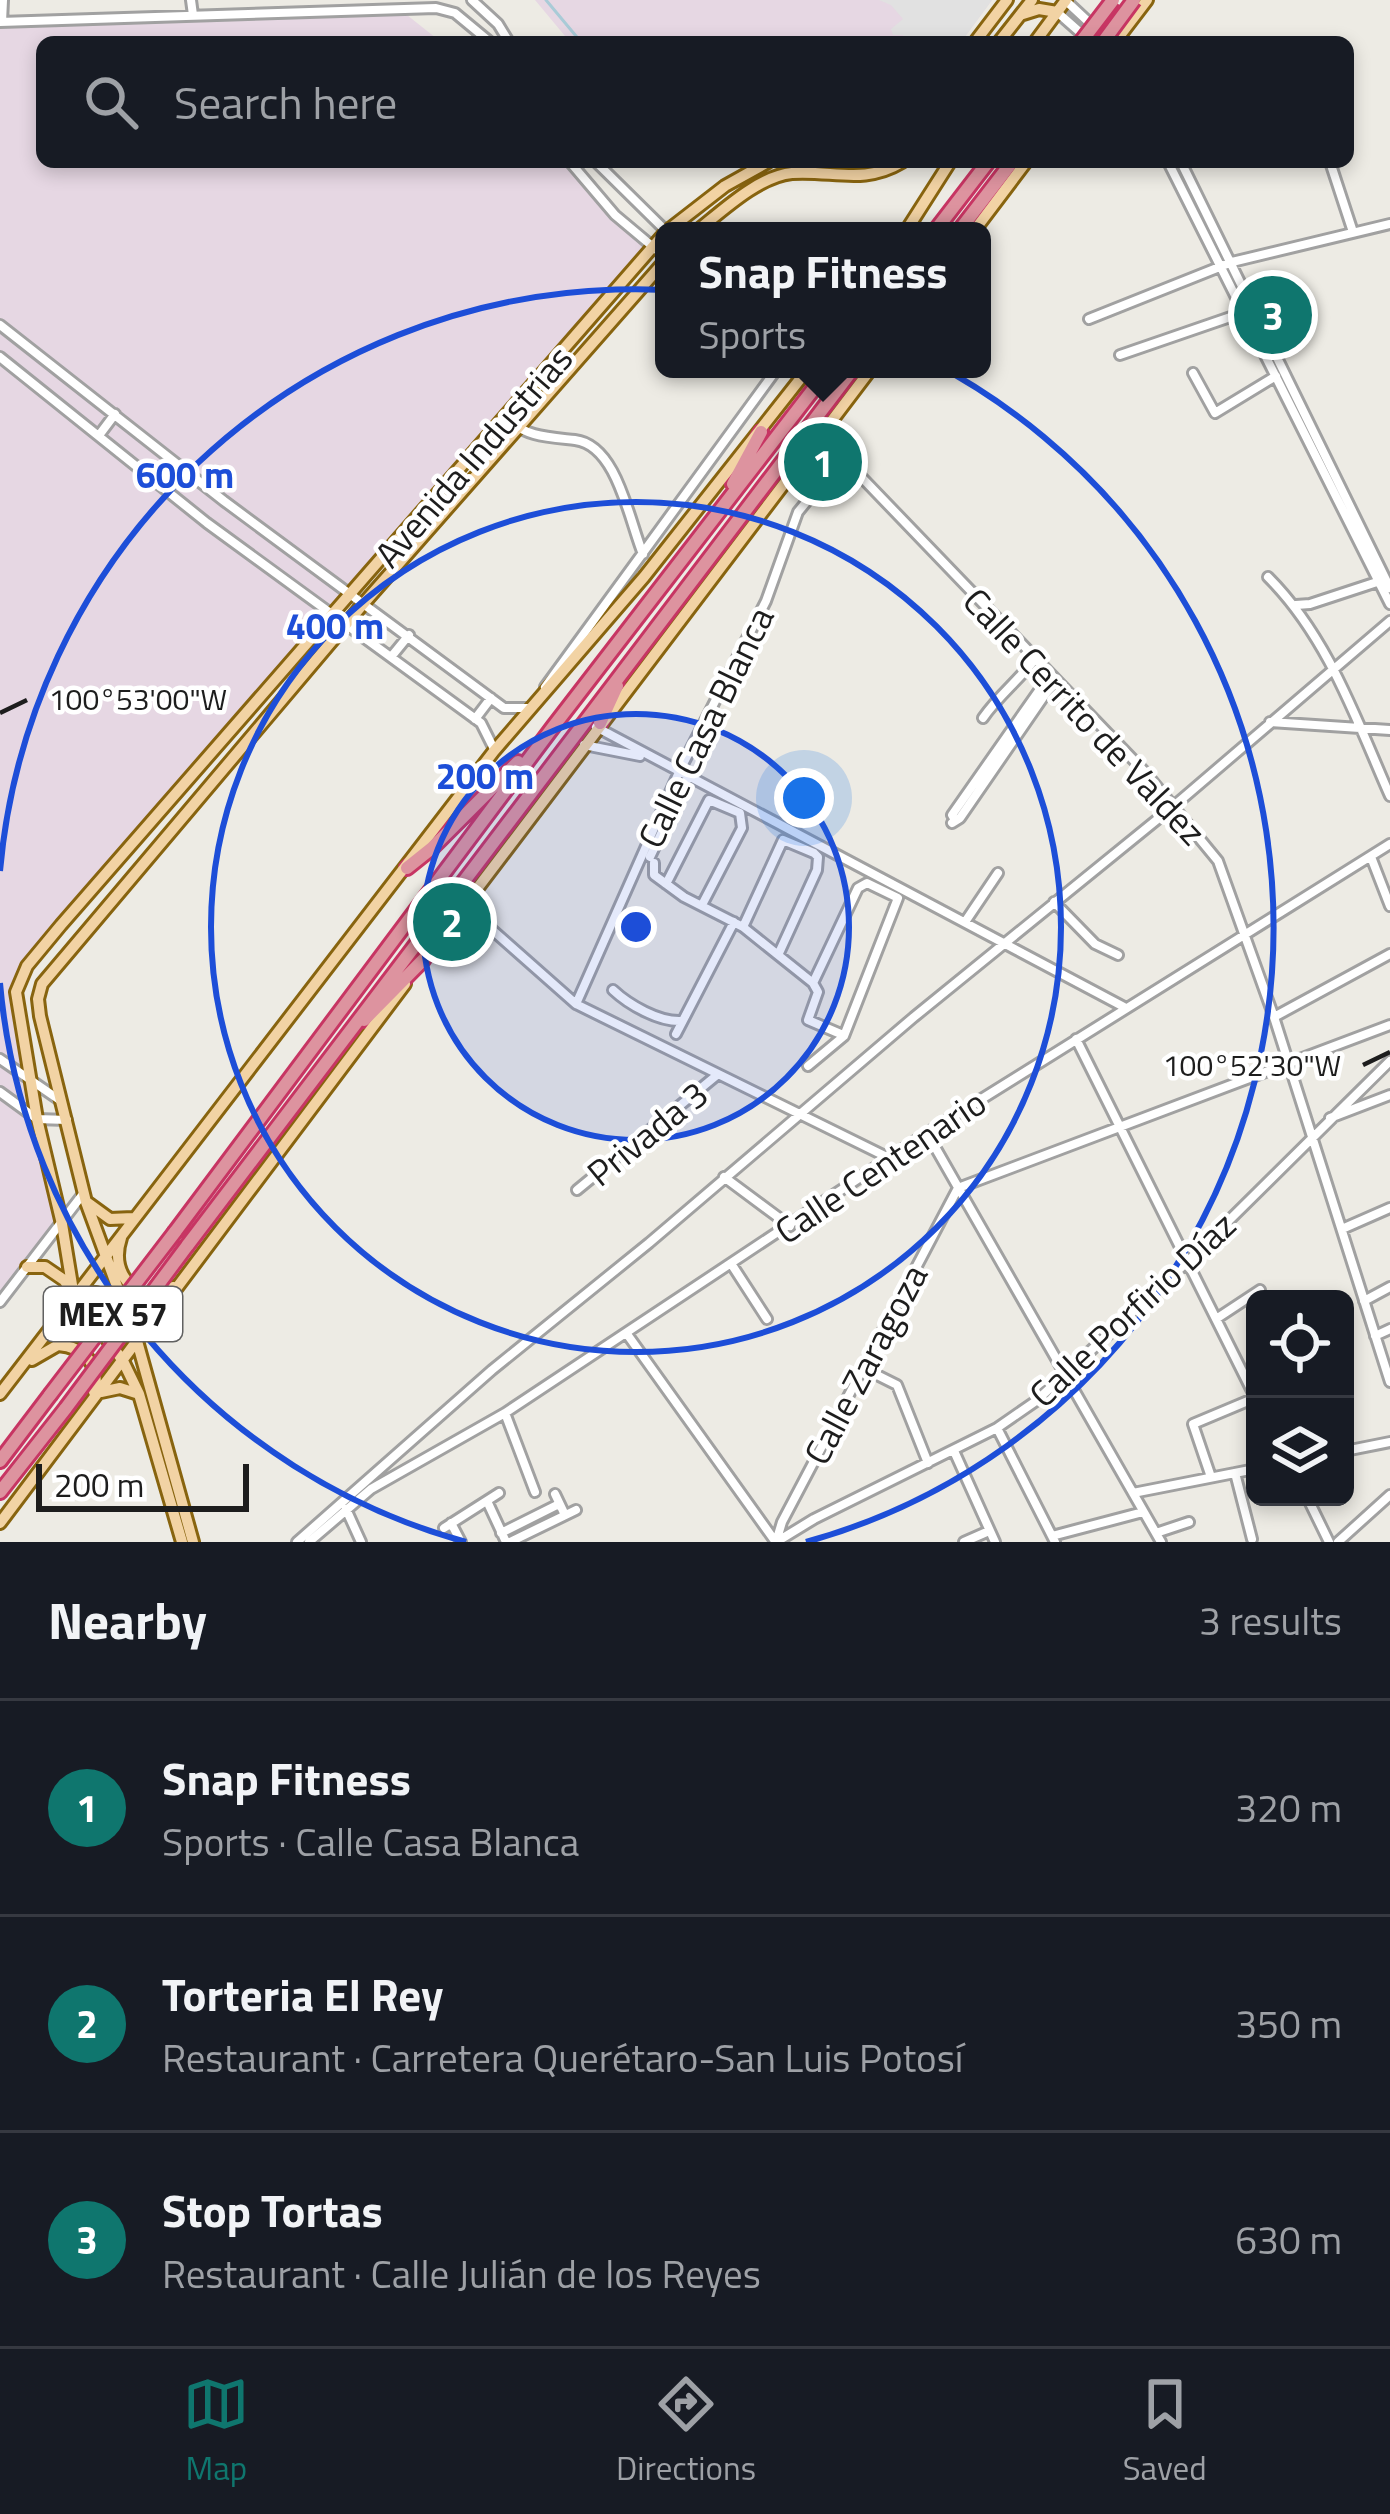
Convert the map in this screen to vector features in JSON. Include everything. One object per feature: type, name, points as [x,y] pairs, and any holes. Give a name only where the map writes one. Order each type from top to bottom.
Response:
[{"type":"highway","points":[[1086,36],[1113,0]]},
{"type":"highway","points":[[1114,36],[1141,3]]},
{"type":"highway","points":[[942,222],[983,168]]},
{"type":"highway","points":[[966,222],[1007,168]]},
{"type":"highway","name":"MEX 57","points":[[0,1461],[822,378]]},
{"type":"highway","name":"MEX 57","points":[[0,1492],[846,378]]},
{"type":"highway","points":[[718,513],[760,432]]},
{"type":"highway","points":[[598,725],[626,665]]},
{"type":"highway","points":[[406,868],[553,727]]},
{"type":"highway","points":[[326,1060],[424,959]]},
{"type":"main road","points":[[980,36],[1007,0]]},
{"type":"main road","points":[[996,15],[1028,0]]},
{"type":"main road","points":[[1004,36],[1028,0]]},
{"type":"main road","points":[[1020,16],[1065,0]]},
{"type":"main road","points":[[1103,0],[1117,10],[1141,3]]},
{"type":"main road","points":[[1038,36],[1053,6]]},
{"type":"main road","name":"Avenida Industrias","points":[[679,222],[724,186],[757,168]]},
{"type":"main road","points":[[710,222],[776,178],[792,173],[869,177],[889,168]]},
{"type":"main road","points":[[912,222],[946,168]]},
{"type":"main road","points":[[981,222],[1021,168]]},
{"type":"main road","name":"Avenida Industrias","points":[[74,1297],[37,1120],[18,1009],[18,982],[61,925],[655,243]]},
{"type":"main road","name":"Avenida Industrias","points":[[193,1542],[137,1341],[85,1197],[38,999],[42,984],[364,603],[655,269]]},
{"type":"main road","points":[[0,1394],[494,751],[598,633],[801,378]]},
{"type":"main road","points":[[0,1523],[864,378]]},
{"type":"main road","points":[[182,787],[198,800]]},
{"type":"main road","points":[[61,925],[80,940]]},
{"type":"main road","points":[[85,1197],[110,1220],[133,1218]]},
{"type":"main road","points":[[124,1230],[117,1262],[125,1280],[143,1295],[158,1298],[193,1270]]},
{"type":"main road","points":[[27,1267],[55,1272],[123,1361],[139,1394],[182,1542]]},
{"type":"main road","points":[[74,1297],[96,1293],[124,1305]]},
{"type":"main road","points":[[15,1374],[51,1347],[67,1345],[88,1359],[98,1373],[89,1407]]},
{"type":"main road","points":[[98,1394],[119,1388],[139,1394]]},
{"type":"street","points":[[3,0],[1,22],[405,5],[454,13],[483,36]]},
{"type":"street","points":[[191,0],[193,15]]},
{"type":"street","points":[[472,0],[505,36]]},
{"type":"street","points":[[1065,0],[1103,36]]},
{"type":"street","points":[[1053,6],[1085,36]]},
{"type":"street","points":[[575,168],[615,215],[655,249]]},
{"type":"street","points":[[602,168],[656,222]]},
{"type":"street","points":[[1171,168],[1242,313],[1319,452]]},
{"type":"street","points":[[1184,168],[1390,604]]},
{"type":"street","points":[[1332,168],[1353,232]]},
{"type":"street","points":[[1089,319],[1232,262],[1390,224]]},
{"type":"street","points":[[1120,355],[1242,313]]},
{"type":"street","points":[[0,325],[224,501],[491,698],[509,710],[530,708]]},
{"type":"street","points":[[0,357],[207,523],[475,719],[487,731],[494,751]]},
{"type":"street","points":[[1193,374],[1215,413],[1276,376]]},
{"type":"street","points":[[541,696],[548,679],[770,378]]},
{"type":"street","points":[[100,434],[116,413]]},
{"type":"street","points":[[505,418],[537,437],[581,441],[604,454],[643,554]]},
{"type":"street","name":"Calle Cerrito de Valdez","points":[[821,435],[1175,805],[1218,861],[1274,1017],[1390,1382]]},
{"type":"street","name":"Calle Casa Blanca","points":[[576,1004],[649,858],[766,601],[798,512],[843,457]]},
{"type":"street","points":[[1359,537],[1386,569],[1390,588]]},
{"type":"street","points":[[1268,577],[1296,605],[1333,666],[1390,796]]},
{"type":"street","points":[[1296,605],[1376,582]]},
{"type":"street","points":[[297,1542],[366,1488],[492,1370],[1390,621]]},
{"type":"street","points":[[391,657],[409,635]]},
{"type":"street","points":[[983,718],[1035,658]]},
{"type":"street","points":[[953,822],[952,815],[1052,677]]},
{"type":"street","points":[[475,719],[491,698]]},
{"type":"street","points":[[1269,722],[1390,730]]},
{"type":"street","points":[[598,725],[651,759],[1125,1007]]},
{"type":"street","points":[[583,745],[651,759]]},
{"type":"street","points":[[664,882],[709,800],[743,817],[742,828],[702,905]]},
{"type":"street","points":[[676,1034],[783,840],[817,855],[817,869],[779,953]]},
{"type":"street","name":"Calle Centenario","points":[[366,1488],[505,1413],[927,1133],[1390,844]]},
{"type":"street","points":[[1370,856],[1390,906]]},
{"type":"street","points":[[649,858],[662,871],[664,882],[738,924],[816,987]]},
{"type":"street","points":[[964,922],[998,873]]},
{"type":"street","points":[[808,1066],[844,1036],[898,898],[864,883],[816,987],[808,1020],[844,1036]]},
{"type":"street","points":[[1054,902],[1094,944],[1118,955]]},
{"type":"street","points":[[463,904],[576,1004],[892,1159]]},
{"type":"street","points":[[1274,1017],[1390,954]]},
{"type":"street","points":[[613,990],[626,1003],[670,1022],[683,1021]]},
{"type":"street","points":[[958,1188],[1390,1025]]},
{"type":"street","points":[[1076,1039],[1246,1380]]},
{"type":"street","points":[[0,1059],[62,1102]]},
{"type":"street","name":"Calle Porfirio Díaz","points":[[776,1542],[997,1428],[1065,1377],[1390,1060]]},
{"type":"street","name":"Privada 3","points":[[577,1190],[717,1076]]},
{"type":"street","points":[[0,1092],[37,1120],[67,1120]]},
{"type":"street","points":[[1328,1118],[1390,1095]]},
{"type":"street","points":[[927,1133],[1158,1538],[1190,1522]]},
{"type":"street","points":[[724,1177],[790,1226]]},
{"type":"street","name":"Calle Zaragoza","points":[[776,1542],[782,1522],[958,1188]]},
{"type":"street","points":[[0,1303],[85,1197]]},
{"type":"street","points":[[1341,1229],[1390,1208]]},
{"type":"street","points":[[732,1265],[767,1319]]},
{"type":"street","points":[[1364,1301],[1390,1287]]},
{"type":"street","points":[[1216,1318],[1246,1299]]},
{"type":"street","points":[[1375,1336],[1390,1329]]},
{"type":"street","points":[[627,1334],[776,1542]]},
{"type":"street","points":[[863,1368],[897,1385],[928,1463]]},
{"type":"street","points":[[1211,1477],[1193,1424],[1246,1402]]},
{"type":"street","points":[[505,1413],[535,1492]]},
{"type":"street","points":[[997,1428],[1053,1539],[1143,1512]]},
{"type":"street","points":[[1354,1449],[1390,1442]]},
{"type":"street","points":[[954,1450],[994,1542]]},
{"type":"street","points":[[1132,1493],[1246,1470]]},
{"type":"street","points":[[1235,1472],[1252,1539]]},
{"type":"street","points":[[461,1542],[447,1525],[499,1492]]},
{"type":"street","points":[[1312,1506],[1334,1542],[1390,1495]]},
{"type":"street","points":[[506,1539],[557,1499],[565,1515]]},
{"type":"street","points":[[487,1501],[506,1539]]},
{"type":"street","points":[[310,1542],[344,1507]]},
{"type":"street","points":[[344,1507],[362,1542]]},
{"type":"street","points":[[506,1539],[576,1510]]},
{"type":"street","points":[[964,1542],[989,1531]]},
{"type":"shaded area","points":[[535,0],[992,0],[965,36],[565,36]]},
{"type":"shaded area","points":[[879,0],[992,0],[965,36],[893,35],[891,29],[903,19]]},
{"type":"shaded area","points":[[407,15],[433,36],[36,36],[36,168],[572,168],[650,252],[24,964],[13,993],[60,1221],[0,1298],[0,20]]},
{"type":"waterway","points":[[546,0],[576,36]]},
{"type":"place","name":"Stop Tortas","points":[[1273,315]]},
{"type":"place","name":"Snap Fitness","points":[[823,462]]},
{"type":"place","name":"Torteria El Rey","points":[[452,922]]}]
